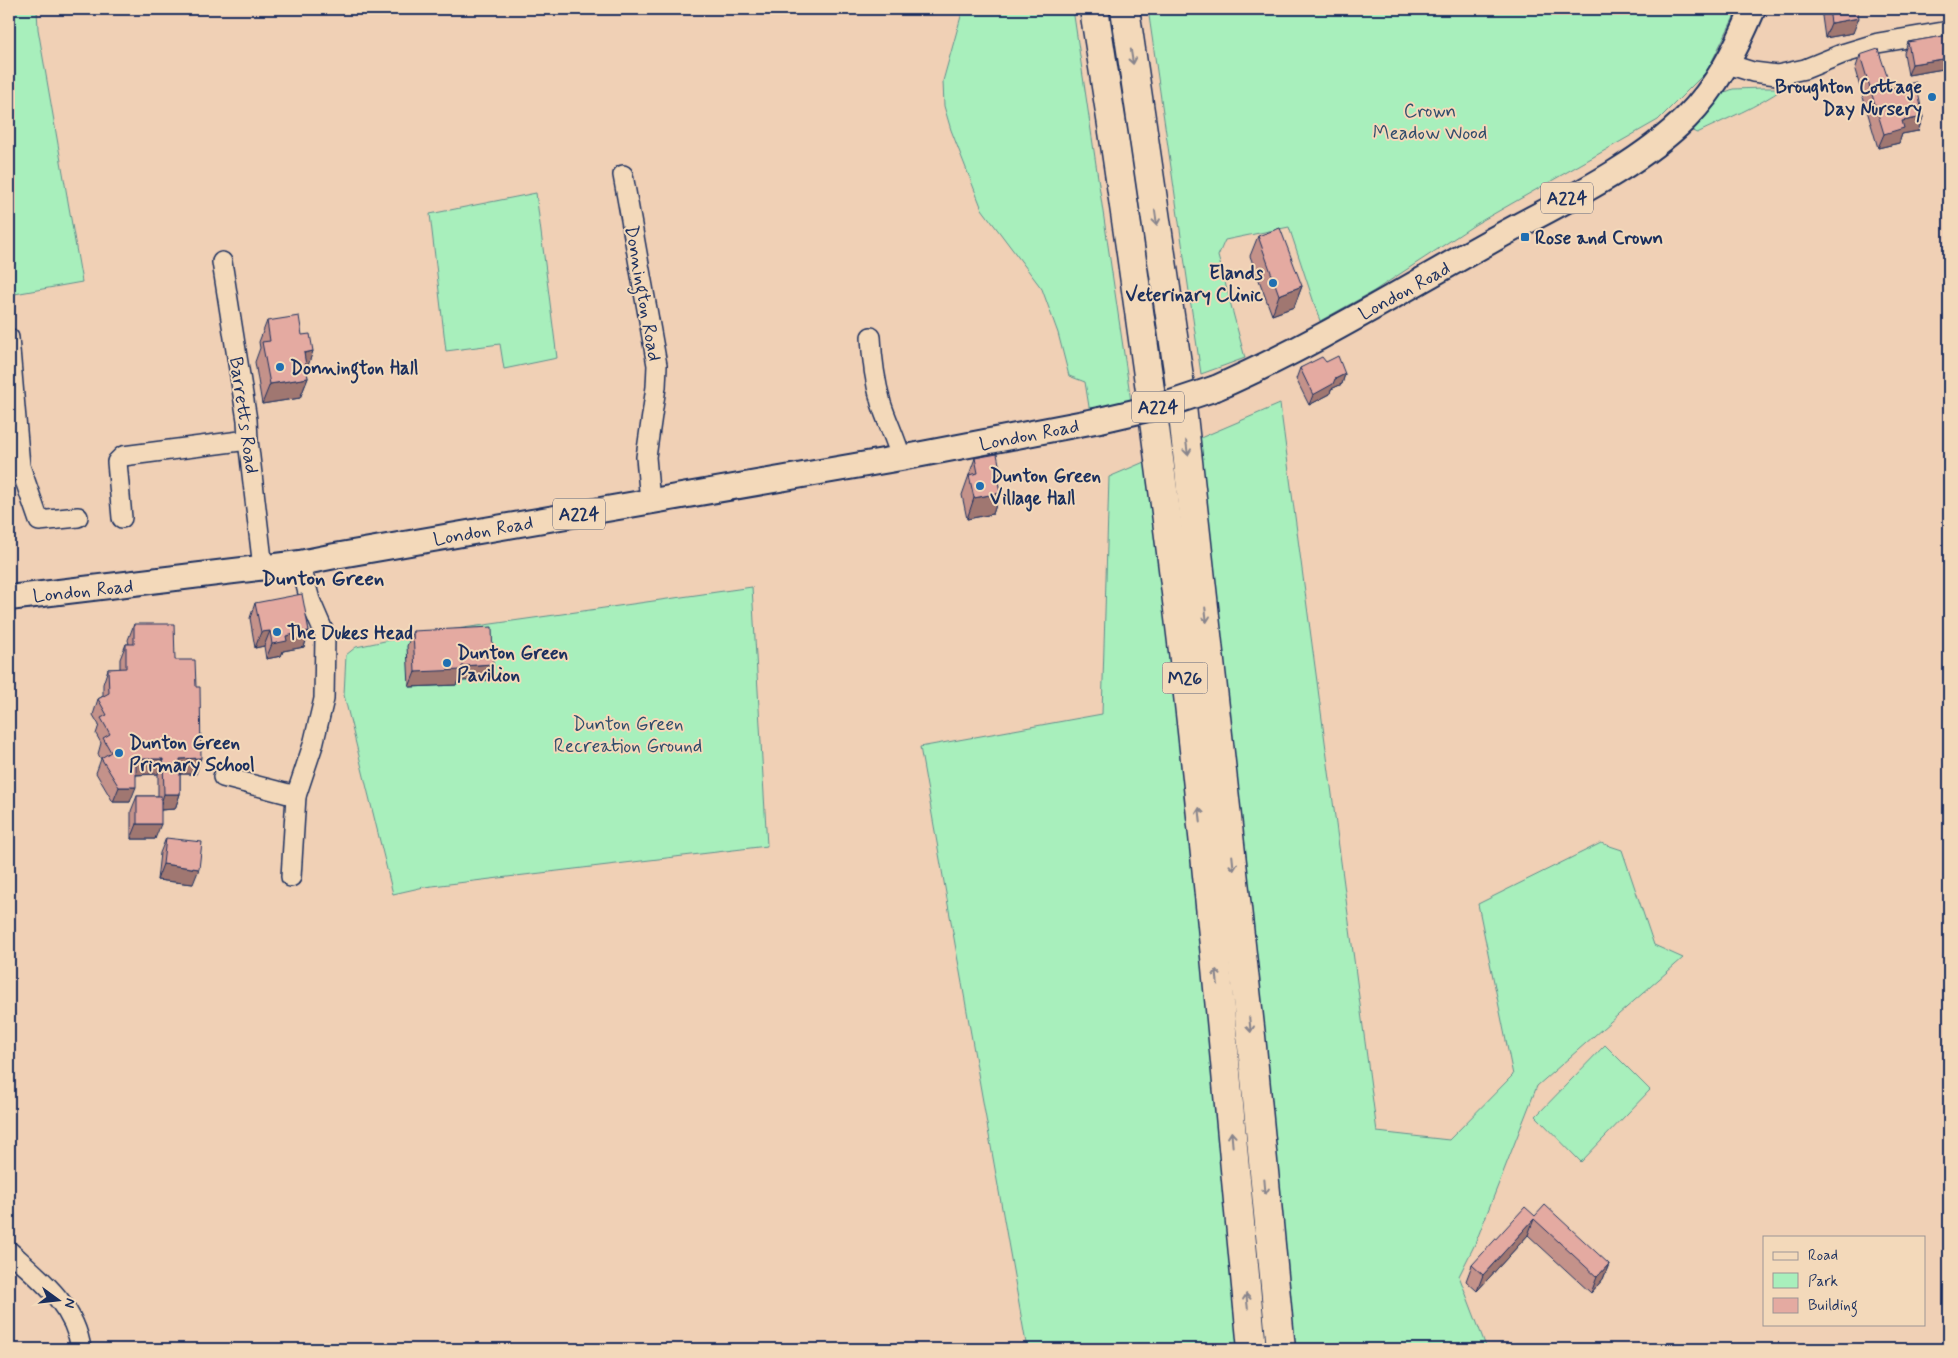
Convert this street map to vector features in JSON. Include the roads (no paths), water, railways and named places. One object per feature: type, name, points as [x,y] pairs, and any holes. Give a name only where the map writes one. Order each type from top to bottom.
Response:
[{"type":"highway","name":"M26","points":[[1094,9],[1148,374],[1181,634],[1208,881],[1252,1349]]},
{"type":"highway","name":"M26","points":[[1124,9],[1178,370],[1251,1036],[1281,1349]]},
{"type":"main road","name":"A224","points":[[1729,63],[1753,9]]},
{"type":"main road","name":"London Road","points":[[12,598],[300,564],[334,556],[901,458],[1100,420],[1165,405],[1216,388],[1279,360],[1630,162],[1661,140],[1687,117],[1709,92],[1729,63]]},
{"type":"street","points":[[1729,63],[1754,72],[1777,75],[1805,69],[1842,54],[1878,43],[1949,32]]},
{"type":"street","name":"Donnington Road","points":[[623,175],[657,365],[656,387],[646,457],[650,502]]},
{"type":"street","name":"Barretts Road","points":[[222,262],[247,420],[263,568]]},
{"type":"street","points":[[871,337],[872,364],[882,403],[895,436],[901,458]]},
{"type":"street","points":[[9,338],[10,377],[20,466],[38,522],[78,517]]},
{"type":"street","points":[[122,518],[117,462],[123,456],[248,440]]},
{"type":"street","points":[[291,877],[296,796],[313,745],[324,698],[325,671],[326,635],[310,600],[300,564]]},
{"type":"street","points":[[223,777],[296,796]]},
{"type":"street","points":[[9,1251],[54,1292],[79,1333],[81,1349]]},
{"type":"place","name":"Broughton Cottage Day Nursery","points":[[1932,97]]},
{"type":"place","name":"Rose and Crown","points":[[1525,237]]},
{"type":"place","name":"Elands Veterinary Clinic","points":[[1273,283]]},
{"type":"place","name":"Donnington Hall","points":[[280,367]]},
{"type":"place","name":"Dunton Green Village Hall","points":[[980,486]]},
{"type":"place","name":"The Dukes Head","points":[[277,632]]},
{"type":"place","name":"Dunton Green Pavilion","points":[[447,663]]},
{"type":"place","name":"Dunton Green Primary School","points":[[119,753]]},
{"type":"district","name":"Dunton Green","points":[[323,578]]},
{"type":"park label","name":"Crown Meadow Wood","points":[[1430,121]]},
{"type":"park label","name":"Dunton Green Recreation Ground","points":[[628,734]]}]
